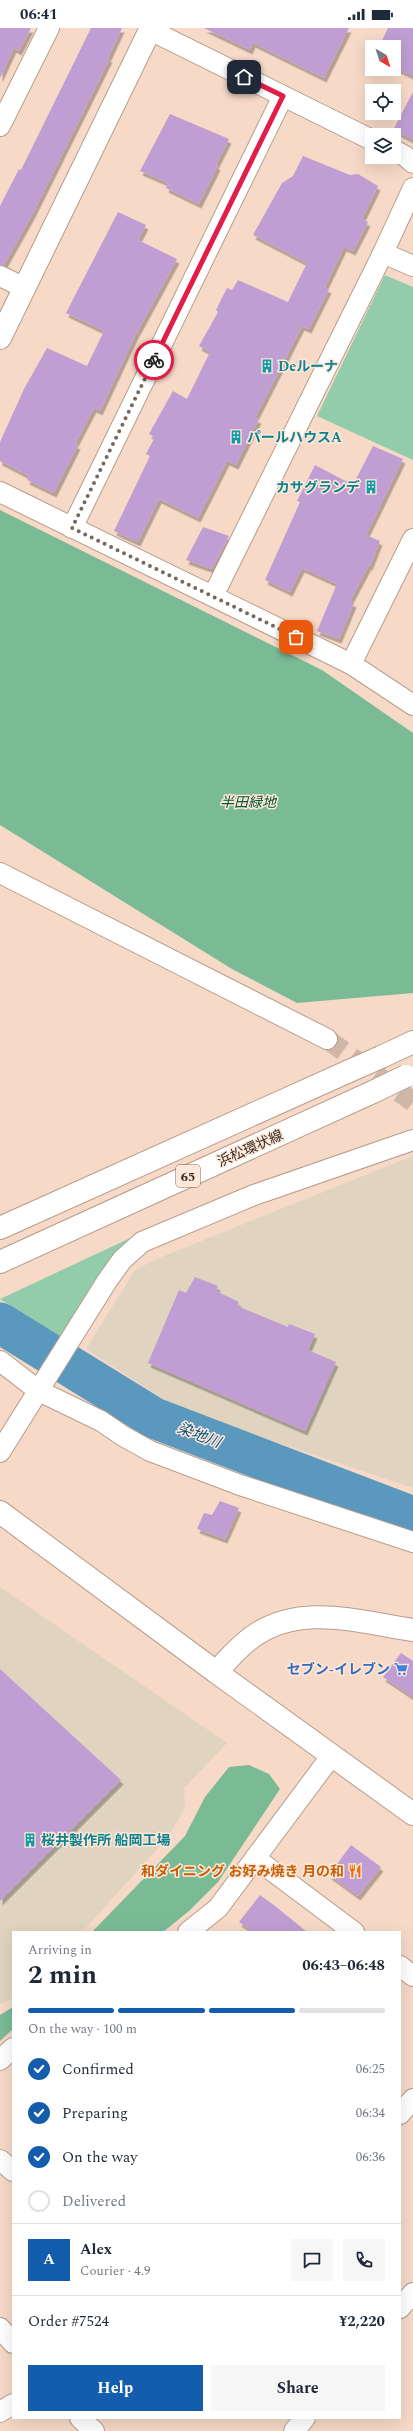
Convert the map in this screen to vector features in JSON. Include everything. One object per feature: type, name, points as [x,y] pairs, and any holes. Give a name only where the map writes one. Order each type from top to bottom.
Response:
[{"type":"street","points":[[0,126],[49,28]]},
{"type":"street","points":[[0,338],[150,29],[365,137]]},
{"type":"street","points":[[72,528],[283,96]]},
{"type":"street","points":[[401,154],[413,163]]},
{"type":"street","points":[[213,596],[383,253],[413,188]]},
{"type":"street","points":[[383,253],[413,266]]},
{"type":"street","points":[[0,276],[25,288]]},
{"type":"street","points":[[0,492],[351,664],[413,705]]},
{"type":"street","points":[[351,664],[413,539]]},
{"type":"street","points":[[0,873],[327,1039]]},
{"type":"street","name":"65","points":[[0,1228],[413,1042]]},
{"type":"street","name":"浜松環状線","points":[[0,1262],[410,1075]]},
{"type":"street","points":[[0,1452],[119,1264],[142,1242],[254,1195],[413,1140]]},
{"type":"street","points":[[0,1361],[43,1385],[123,1436],[189,1468],[413,1542]]},
{"type":"street","points":[[0,1512],[216,1672],[413,1814]]},
{"type":"street","points":[[216,1672],[249,1639],[287,1619],[322,1617],[413,1630]]},
{"type":"street","points":[[189,1931],[218,1908],[332,1755]]},
{"type":"street","points":[[255,1858],[353,1931]]},
{"type":"street","points":[[401,1967],[413,1976]]},
{"type":"street","points":[[0,2060],[12,2049]]},
{"type":"street","points":[[401,2113],[413,2099]]},
{"type":"street","points":[[0,2160],[12,2170]]},
{"type":"street","points":[[401,2307],[413,2293]]},
{"type":"street","points":[[0,2328],[12,2342]]},
{"type":"street","points":[[0,2412],[12,2405]]},
{"type":"street","points":[[81,2419],[94,2431]]},
{"type":"street","points":[[294,2431],[304,2419]]},
{"type":"shaded area","points":[[413,1156],[413,1488],[180,1410],[86,1349],[135,1270],[159,1258]]},
{"type":"shaded area","points":[[0,1587],[227,1743],[184,1788],[185,1808],[168,1837],[83,1931],[12,1931],[12,1998],[0,2004]]},
{"type":"green space","points":[[385,275],[413,287],[413,460],[317,416]]},
{"type":"green space","name":"半田緑地","points":[[0,510],[322,670],[413,733],[413,993],[297,1003],[232,969],[0,825]]},
{"type":"green space","points":[[156,1226],[63,1338],[0,1299]]},
{"type":"green space","points":[[249,1765],[269,1774],[280,1789],[218,1882],[189,1911],[164,1931],[93,1931],[185,1836],[205,1797],[229,1767]]},
{"type":"green space","points":[[12,2008],[12,2030],[0,2041],[0,2015]]},
{"type":"building","points":[[0,28],[31,28],[19,51],[14,48],[0,78]]},
{"type":"building","points":[[91,28],[122,28],[108,58],[110,58],[33,213],[4,265],[0,265],[0,206],[19,169],[21,170]]},
{"type":"building","points":[[204,28],[349,28],[324,78],[253,43],[250,50]]},
{"type":"building","points":[[388,28],[413,28],[413,76],[401,70],[401,40],[382,40]]},
{"type":"building","points":[[413,92],[413,140],[401,134],[401,128],[394,128],[398,120],[401,120],[401,115]]},
{"type":"building","points":[[170,114],[229,139],[216,165],[218,166],[199,204],[166,188],[168,183],[140,171]]},
{"type":"building","points":[[303,156],[350,175],[358,174],[378,186],[362,219],[368,222],[353,251],[344,247],[325,287],[329,289],[309,329],[302,326],[255,418],[259,419],[236,465],[227,461],[198,518],[159,499],[138,542],[114,531],[150,456],[146,454],[155,437],[149,434],[173,391],[187,399],[210,352],[199,346],[218,312],[216,310],[227,288],[232,290],[238,280],[288,302],[307,263],[253,235],[282,183],[293,176]]},
{"type":"building","points":[[118,212],[146,225],[138,240],[177,259],[135,336],[100,411],[94,408],[75,444],[78,445],[54,493],[27,480],[29,476],[0,461],[0,442],[24,389],[47,348],[87,366],[104,331],[66,313]]},
{"type":"building","points":[[373,446],[403,459],[366,535],[380,541],[370,566],[369,565],[350,601],[354,603],[339,639],[317,631],[337,584],[302,568],[290,592],[265,580],[300,502],[297,501],[315,465],[353,485]]},
{"type":"building","points":[[203,527],[229,536],[212,569],[186,560]]},
{"type":"building","points":[[195,1277],[218,1286],[216,1291],[239,1302],[237,1306],[288,1327],[289,1324],[315,1334],[308,1350],[336,1362],[305,1431],[148,1363],[179,1290],[186,1293]]},
{"type":"building","points":[[220,1501],[239,1508],[225,1539],[197,1529],[204,1513],[212,1515]]},
{"type":"building","name":"セブン-イレブン","points":[[401,1653],[413,1661],[413,1697],[383,1677]]},
{"type":"building","name":"桜井製作所 船岡工場","points":[[0,1669],[121,1780],[0,1901]]},
{"type":"building","name":"和ダイニング お好み焼き 月の和","points":[[351,1845],[381,1867],[358,1896],[329,1875]]},
{"type":"building","points":[[260,1895],[306,1931],[252,1931],[239,1922]]},
{"type":"waterway","name":"染地川","points":[[0,1323],[154,1418],[413,1517]]},
{"type":"tunnel","points":[[327,1039],[413,1102]]},
{"type":"way so far","points":[[154,360],[72,528],[296,637]]},
{"type":"place","name":"Deルーナ","points":[[267,366]]},
{"type":"place","name":"パールハウスA","points":[[236,437]]},
{"type":"place","name":"カサグランデ","points":[[371,487]]},
{"type":"place","name":"セブン-イレブン","points":[[401,1669]]},
{"type":"place","name":"桜井製作所 船岡工場","points":[[30,1840]]},
{"type":"place","name":"和ダイニング お好み焼き 月の和","points":[[355,1871]]},
{"type":"route","points":[[154,360],[283,96],[244,77]]}]
